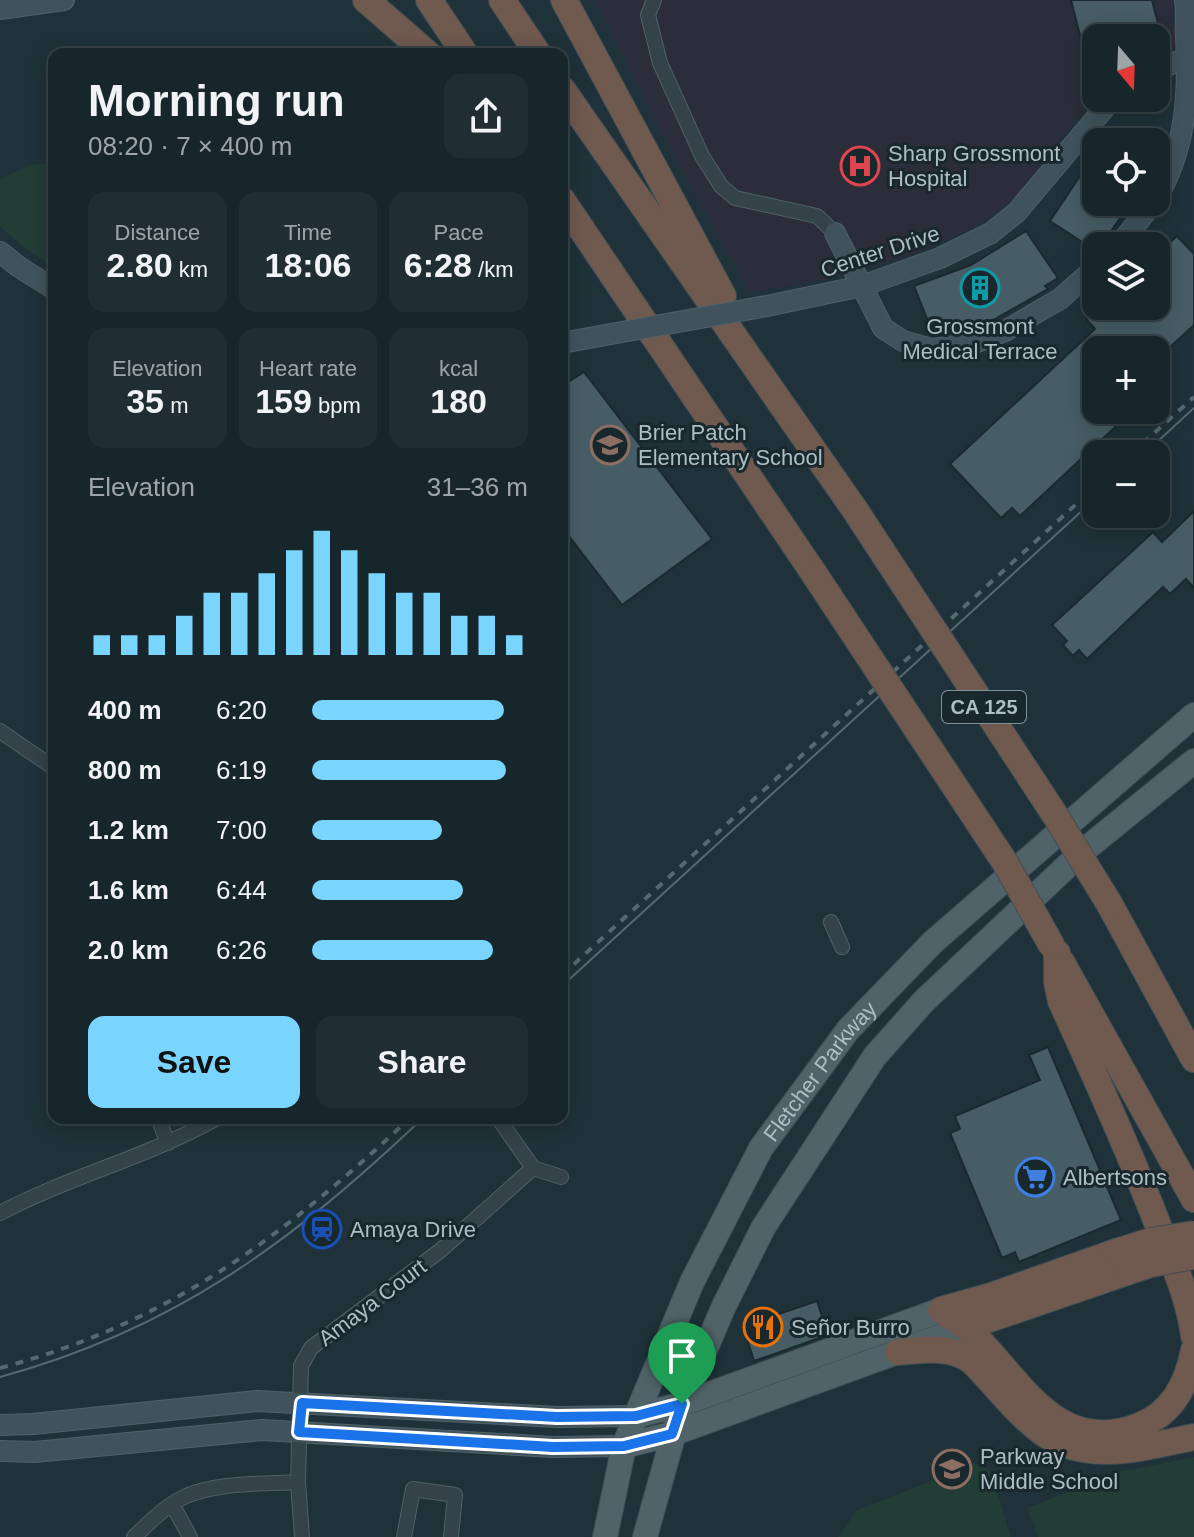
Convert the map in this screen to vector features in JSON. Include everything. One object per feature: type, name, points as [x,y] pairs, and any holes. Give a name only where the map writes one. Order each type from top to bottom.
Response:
[{"type":"highway","points":[[366,0],[421,48]]},
{"type":"highway","points":[[380,0],[423,48]]},
{"type":"highway","points":[[429,0],[461,48]]},
{"type":"highway","points":[[502,0],[534,48]]},
{"type":"highway","points":[[564,0],[775,395]]},
{"type":"highway","name":"CA 125","points":[[568,98],[855,510],[1055,815],[1110,905],[1194,1059]]},
{"type":"highway","name":"CA 125","points":[[568,209],[1006,864],[1194,1199]]},
{"type":"highway","points":[[568,214],[583,232]]},
{"type":"highway","points":[[1054,950],[1061,1001],[1141,1181],[1192,1318],[1194,1336]]},
{"type":"highway","points":[[966,1327],[1121,1262],[1151,1241],[1194,1234]]},
{"type":"highway","points":[[941,1310],[1121,1262],[1151,1264],[1194,1256]]},
{"type":"highway","points":[[941,1310],[966,1327],[1044,1411],[1068,1426],[1096,1434],[1124,1432],[1151,1421],[1173,1403],[1189,1374],[1194,1350]]},
{"type":"highway","points":[[898,1352],[935,1349],[959,1352],[972,1361],[1040,1431],[1058,1442],[1092,1452],[1146,1447],[1194,1437]]},
{"type":"main road","name":"Fletcher Parkway","points":[[605,1537],[624,1446],[636,1416],[692,1282],[761,1148],[848,1030],[933,942],[1194,715]]},
{"type":"main road","name":"Fletcher Parkway","points":[[645,1537],[682,1404],[724,1306],[763,1228],[875,1056],[924,1001],[1082,852],[1194,761]]},
{"type":"main road","points":[[636,1416],[682,1404],[941,1310]]},
{"type":"main road","points":[[624,1446],[672,1434],[966,1327]]},
{"type":"street","points":[[0,9],[64,0]]},
{"type":"street","points":[[654,0],[648,15],[660,63],[702,156],[721,186],[735,198],[817,216],[835,233],[883,328],[903,341],[932,349],[972,344],[1005,331],[1060,299],[1082,279]]},
{"type":"street","points":[[1170,176],[1181,145],[1191,56],[1185,0]]},
{"type":"street","points":[[1170,64],[1191,56]]},
{"type":"street","name":"Center Drive","points":[[568,342],[862,286],[940,258],[991,233],[1017,212],[1101,112]]},
{"type":"street","points":[[1130,232],[1143,216]]},
{"type":"street","points":[[0,252],[48,285]]},
{"type":"street","points":[[0,731],[48,764]]},
{"type":"street","points":[[831,922],[842,947]]},
{"type":"street","points":[[160,1124],[168,1143]]},
{"type":"street","points":[[2,1206],[168,1143],[205,1124]]},
{"type":"street","points":[[502,1124],[533,1168],[561,1177]]},
{"type":"street","name":"Amaya Court","points":[[302,1537],[298,1482],[301,1366],[311,1348],[441,1250],[533,1168]]},
{"type":"street","points":[[0,1425],[257,1401],[557,1417],[636,1416]]},
{"type":"street","points":[[0,1451],[35,1452],[262,1430],[553,1447],[624,1446]]},
{"type":"street","points":[[134,1537],[172,1504],[203,1489],[298,1482]]},
{"type":"street","points":[[404,1537],[413,1489],[455,1495],[451,1537]]},
{"type":"street","points":[[172,1504],[190,1537]]},
{"type":"shaded area","name":"Sharp Grossmont Hospital","points":[[596,0],[1172,0],[1177,46],[1170,49],[1170,24],[1082,24],[1082,111],[1015,198],[979,225],[916,253],[825,280],[750,292],[663,135]]},
{"type":"green space","points":[[48,164],[48,263],[0,227],[0,179],[30,165]]},
{"type":"green space","points":[[1194,1457],[1194,1537],[1038,1537],[1027,1508],[1118,1472]]},
{"type":"green space","points":[[975,1464],[990,1470],[1011,1537],[838,1537],[857,1510]]},
{"type":"building","points":[[1071,0],[1152,0],[1158,24],[1082,24],[1082,43]]},
{"type":"building","points":[[1082,173],[1082,216],[1121,216],[1111,232],[1082,232],[1082,242],[1050,221]]},
{"type":"building","name":"Grossmont Medical Terrace","points":[[1026,231],[1058,278],[1045,286],[1048,289],[995,319],[959,333],[934,336],[914,286],[971,265]]},
{"type":"building","points":[[1177,236],[1194,254],[1194,325],[1170,347],[1170,336],[1087,336],[1095,329],[1087,320],[1170,320],[1170,242]]},
{"type":"building","points":[[1082,341],[1082,424],[1118,424],[1101,440],[1082,440],[1082,458],[1020,516],[1012,508],[1001,518],[950,464]]},
{"type":"building","name":"Brier Patch Elementary School","points":[[584,372],[712,539],[622,605],[568,535],[568,382]]},
{"type":"building","points":[[1194,511],[1194,588],[1186,579],[1170,594],[1163,587],[1087,659],[1079,650],[1073,656],[1063,645],[1067,641],[1052,625],[1153,532],[1162,542]]},
{"type":"building","name":"Albertsons","points":[[1048,1047],[1121,1220],[1019,1262],[1015,1252],[1002,1258],[950,1133],[960,1129],[955,1116],[1040,1080],[1029,1055]]},
{"type":"building","points":[[817,1301],[828,1335],[754,1361],[743,1326]]},
{"type":"tram line","points":[[1159,440],[1194,408]]},
{"type":"tram line","points":[[568,981],[1082,511]]},
{"type":"tram line","points":[[0,1377],[122,1334],[229,1276],[327,1204],[416,1124]]},
{"type":"railway","points":[[1146,440],[1194,397]]},
{"type":"railway","points":[[568,970],[1082,499]]},
{"type":"railway","points":[[0,1368],[118,1327],[222,1270],[317,1201],[403,1124]]},
{"type":"place","name":"Sharp Grossmont Hospital","points":[[860,166]]},
{"type":"place","name":"Grossmont Medical Terrace","points":[[980,288]]},
{"type":"place","name":"Brier Patch Elementary School","points":[[610,445]]},
{"type":"place","name":"Albertsons","points":[[1035,1177]]},
{"type":"place","name":"Amaya Drive","points":[[322,1229]]},
{"type":"place","name":"Señor Burro","points":[[763,1327]]},
{"type":"place","name":"Parkway Middle School","points":[[952,1469]]},
{"type":"route","points":[[302,1403],[557,1417],[636,1416],[682,1404],[672,1434],[624,1446],[553,1447],[299,1432],[302,1403]]}]
